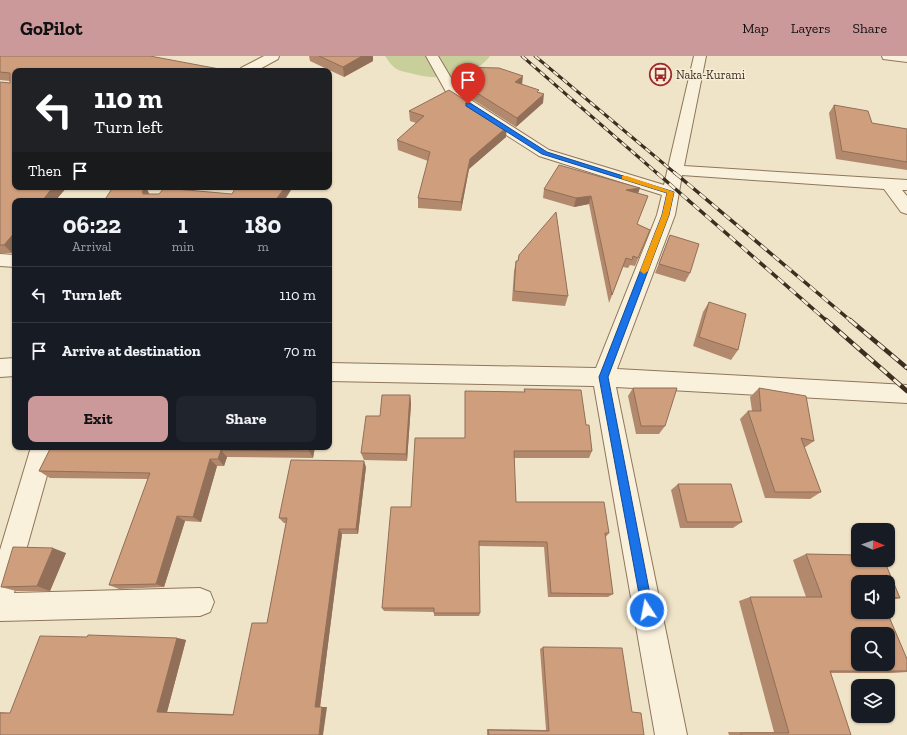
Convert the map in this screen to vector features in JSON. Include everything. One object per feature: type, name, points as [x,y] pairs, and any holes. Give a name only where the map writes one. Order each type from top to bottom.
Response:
[{"type":"street","points":[[251,68],[273,56]]},
{"type":"street","points":[[432,56],[455,96],[544,153],[671,192]]},
{"type":"street","points":[[671,735],[604,377],[666,215],[700,56]]},
{"type":"street","points":[[888,56],[907,58]]},
{"type":"street","points":[[675,170],[907,185]]},
{"type":"street","points":[[889,184],[907,208]]},
{"type":"street","points":[[0,260],[12,261]]},
{"type":"street","points":[[0,368],[12,367]]},
{"type":"street","points":[[332,372],[604,377],[907,394]]},
{"type":"street","points":[[0,595],[42,450]]},
{"type":"street","points":[[0,607],[200,602]]},
{"type":"green space","points":[[385,56],[490,56],[483,64],[464,74],[431,77],[400,71],[394,67]]},
{"type":"building","points":[[0,56],[150,56],[214,68],[12,68],[12,190],[51,190],[44,198],[12,198],[12,236],[4,245],[0,245],[0,82],[10,83],[10,73],[0,72]]},
{"type":"building","points":[[319,56],[362,56],[343,67]]},
{"type":"building","points":[[457,67],[499,68],[523,76],[515,82],[539,90],[537,92],[544,94],[517,118],[461,83],[457,75]]},
{"type":"building","points":[[449,90],[507,127],[470,159],[461,202],[418,198],[430,152],[397,140],[424,116],[409,111]]},
{"type":"building","points":[[834,105],[868,111],[872,123],[907,129],[907,162],[842,151]]},
{"type":"building","points":[[559,165],[640,188],[626,190],[648,196],[637,224],[650,230],[638,258],[633,256],[632,260],[626,258],[612,295],[591,196],[576,198],[544,189]]},
{"type":"building","points":[[111,190],[143,190],[143,194],[159,194],[162,190],[187,190],[232,194],[234,190],[283,190],[277,198],[106,198]]},
{"type":"building","points":[[556,212],[568,296],[514,291],[516,261],[518,261],[519,255]]},
{"type":"building","points":[[670,235],[699,244],[690,273],[659,264]]},
{"type":"building","points":[[709,302],[746,314],[738,350],[699,337]]},
{"type":"building","points":[[633,388],[677,388],[665,426],[641,426]]},
{"type":"building","points":[[759,388],[806,396],[814,441],[801,438],[821,492],[775,492],[748,411],[761,411]]},
{"type":"building","points":[[524,389],[581,390],[586,425],[589,425],[592,451],[514,451],[516,502],[604,502],[609,533],[605,533],[613,594],[551,593],[547,542],[479,541],[480,613],[434,613],[434,608],[382,608],[391,507],[411,507],[415,438],[465,438],[465,391],[525,392]]},
{"type":"building","points":[[382,395],[410,395],[406,454],[361,453],[366,416],[380,416]]},
{"type":"building","points":[[50,450],[221,450],[218,459],[210,459],[193,517],[177,516],[156,584],[109,585],[150,473],[39,471]]},
{"type":"building","points":[[221,450],[309,450],[309,451]]},
{"type":"building","points":[[291,460],[364,461],[356,529],[339,529],[315,707],[322,707],[319,735],[0,735],[0,713],[10,713],[40,636],[87,637],[88,635],[177,638],[157,712],[233,715],[252,623],[267,623],[287,518],[279,518]]},
{"type":"building","points":[[678,484],[731,484],[742,522],[687,522]]},
{"type":"building","points":[[13,547],[53,548],[37,586],[1,587]]},
{"type":"building","points":[[806,554],[851,555],[851,567],[887,567],[890,575],[851,575],[851,619],[890,619],[893,627],[851,627],[851,671],[830,671],[851,735],[741,735],[741,733],[789,733],[750,597],[822,597]]},
{"type":"building","points":[[895,586],[900,598],[895,598]]},
{"type":"building","points":[[895,631],[907,659],[907,671],[895,671]]},
{"type":"building","points":[[543,647],[622,648],[632,712],[641,713],[644,735],[489,735],[488,730],[549,731]]},
{"type":"railway","points":[[522,56],[658,174]]},
{"type":"railway","points":[[535,56],[676,174]]},
{"type":"railway","points":[[657,173],[827,321]]},
{"type":"railway","points":[[675,173],[851,321]]},
{"type":"railway","points":[[826,320],[907,391]]},
{"type":"railway","points":[[850,320],[907,368]]},
{"type":"slow traffic","points":[[625,178],[671,192],[666,215],[644,271]]},
{"type":"place","name":"Naka-Kurami","points":[[661,75]]},
{"type":"route","points":[[468,104],[544,153],[671,192],[666,215],[604,377],[647,610]]}]
